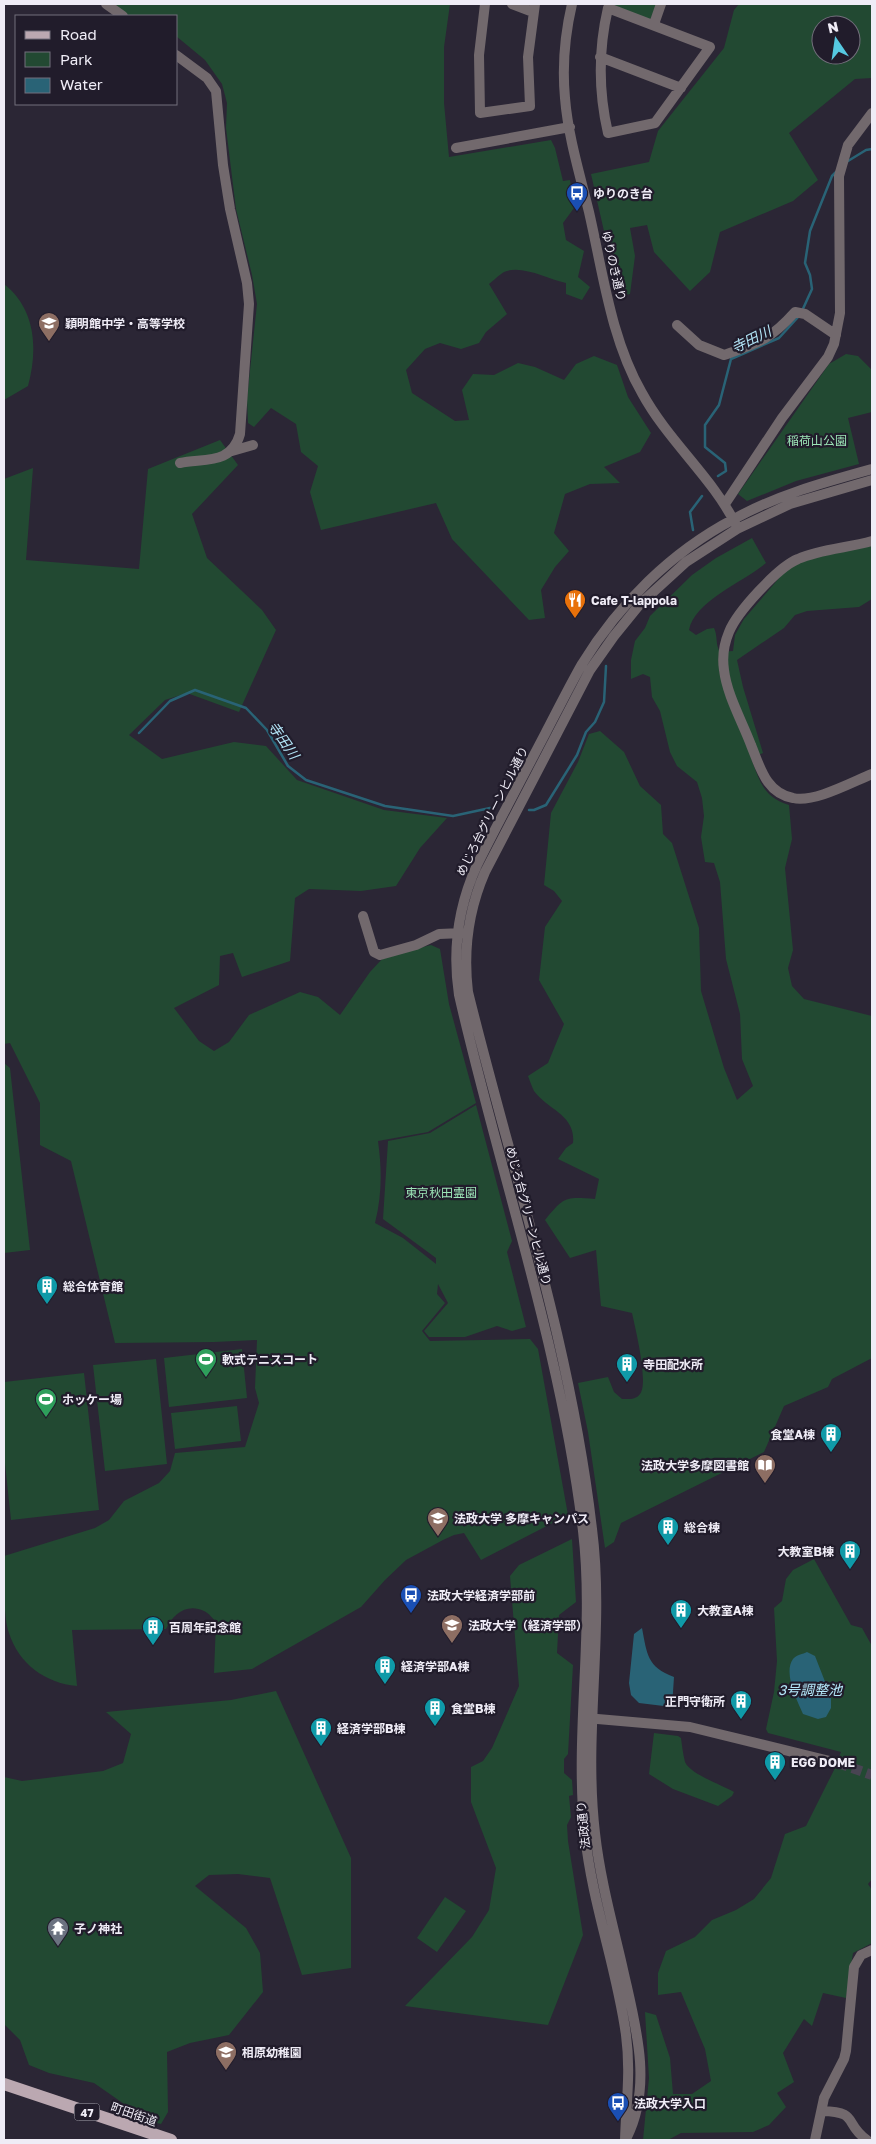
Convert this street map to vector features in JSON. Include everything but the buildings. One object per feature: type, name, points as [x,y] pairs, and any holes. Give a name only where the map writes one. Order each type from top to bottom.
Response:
[{"type":"main road","name":"町田街道","points":[[4,2084],[171,2140]]},
{"type":"street","points":[[106,4],[122,15]]},
{"type":"street","points":[[485,4],[479,55],[480,113],[530,106],[528,57],[534,8],[512,4]]},
{"type":"street","name":"ゆりのき通り","points":[[572,4],[566,35],[564,62],[565,98],[570,128],[616,328],[631,372],[649,406],[670,437],[725,504],[735,524]]},
{"type":"street","points":[[654,24],[661,4]]},
{"type":"street","points":[[608,8],[710,47],[655,123],[608,133],[601,96],[600,57],[608,8]]},
{"type":"street","points":[[178,56],[207,78],[216,92],[222,156],[230,209],[247,283],[249,304],[240,434],[238,443],[232,451]]},
{"type":"street","points":[[600,57],[681,88]]},
{"type":"street","points":[[725,504],[782,418],[828,357],[836,335],[840,313],[839,176],[842,161],[851,141],[872,113]]},
{"type":"street","points":[[456,148],[570,128]]},
{"type":"street","points":[[677,325],[698,345],[724,355],[758,343],[778,331],[800,313],[836,335]]},
{"type":"street","points":[[180,463],[206,461],[253,445]]},
{"type":"street","name":"めじろ台グリーンヒル通り","points":[[735,524],[764,504],[803,489],[872,469]]},
{"type":"street","name":"めじろ台グリーンヒル通り","points":[[584,1503],[567,1434],[547,1336],[459,995],[456,964],[462,932],[465,895],[477,865],[572,682],[594,646],[619,613],[666,566],[689,547],[735,524],[790,504],[872,480]]},
{"type":"street","points":[[872,541],[809,555],[787,564],[736,620],[728,634],[723,657],[725,680],[763,773],[774,790],[795,799],[809,798],[872,774]]},
{"type":"street","points":[[363,916],[374,952],[380,955],[416,945],[439,934],[462,932]]},
{"type":"street","name":"法政通り","points":[[584,1503],[588,1718],[581,1781],[586,1847],[626,2032],[629,2058],[629,2092],[625,2140]]},
{"type":"street","points":[[588,1718],[690,1727],[838,1763]]},
{"type":"street","points":[[815,2140],[827,2092],[844,2059],[854,1967],[861,1955],[872,1950]]},
{"type":"street","points":[[822,2111],[840,2111],[846,2114],[867,2140]]},
{"type":"green space","points":[[112,4],[450,4],[444,47],[444,103],[449,157],[551,140],[555,148],[563,181],[570,180],[574,208],[563,223],[566,240],[584,251],[578,277],[590,287],[582,300],[566,294],[566,283],[526,271],[511,270],[504,272],[489,284],[507,314],[486,332],[479,343],[461,349],[440,343],[425,349],[406,370],[412,393],[455,421],[469,420],[462,390],[473,374],[494,375],[518,363],[535,367],[564,380],[576,364],[594,356],[617,365],[628,397],[651,433],[640,452],[604,467],[620,483],[590,484],[565,494],[554,533],[569,551],[555,567],[541,590],[545,618],[529,620],[452,539],[436,503],[321,530],[310,492],[318,466],[301,452],[296,424],[271,408],[254,427],[248,423],[247,399],[257,304],[236,209],[226,128],[227,103],[222,84],[205,60],[178,38],[178,15],[128,15]]},
{"type":"green space","points":[[609,4],[657,4],[650,20]]},
{"type":"green space","points":[[739,4],[872,4],[872,78],[855,79],[789,133],[818,180],[793,201],[720,232],[710,272],[690,291],[654,252],[647,225],[630,228],[635,256],[630,294],[619,297],[591,174],[649,162],[658,131],[724,48],[734,10]]},
{"type":"green space","points":[[4,284],[23,305],[32,331],[33,358],[28,386],[4,400]]},
{"type":"green space","name":"稲荷山公園","points":[[846,354],[858,356],[872,370],[872,412],[848,418],[859,464],[796,481],[747,501],[738,494],[829,364]]},
{"type":"green space","name":"東京秋田霊園","points":[[220,440],[238,465],[192,514],[207,558],[262,610],[276,630],[239,712],[187,693],[165,700],[129,735],[162,759],[234,742],[266,746],[297,780],[384,810],[447,818],[420,848],[396,886],[361,891],[309,889],[295,898],[290,961],[242,977],[233,953],[220,956],[219,985],[174,1008],[199,1041],[214,1051],[229,1042],[249,1015],[300,992],[318,997],[340,1015],[370,972],[384,957],[431,945],[440,949],[449,1004],[476,1103],[428,1132],[378,1141],[381,1182],[375,1223],[403,1238],[436,1264],[436,1258],[383,1219],[388,1141],[430,1133],[476,1105],[512,1241],[507,1252],[526,1327],[512,1331],[497,1326],[465,1337],[429,1337],[424,1331],[448,1303],[438,1284],[437,1294],[445,1303],[422,1331],[430,1341],[530,1339],[538,1349],[568,1515],[481,1560],[464,1533],[443,1540],[406,1560],[361,1607],[252,1669],[214,1673],[216,1622],[208,1613],[198,1609],[192,1608],[181,1611],[172,1619],[166,1629],[72,1630],[77,1686],[54,1681],[44,1676],[26,1663],[13,1644],[6,1617],[4,1556],[95,1528],[109,1520],[124,1501],[159,1483],[170,1471],[175,1453],[245,1447],[259,1403],[255,1388],[257,1340],[115,1343],[71,1161],[40,1145],[40,1103],[10,1043],[4,1044],[4,479],[33,468],[26,560],[139,569],[148,469]]},
{"type":"green space","points":[[752,538],[766,563],[710,601],[700,610],[689,630],[696,635],[707,629],[714,628],[720,652],[733,651],[735,635],[744,619],[786,570],[800,561],[872,544],[872,599],[859,607],[807,611],[795,615],[784,628],[737,660],[763,753],[751,758],[760,781],[768,793],[780,802],[789,805],[792,839],[785,868],[793,950],[788,968],[792,986],[804,999],[872,1016],[872,1358],[832,1379],[828,1387],[784,1406],[764,1452],[621,1523],[614,1542],[605,1548],[588,1432],[578,1383],[608,1377],[614,1392],[622,1399],[629,1399],[640,1394],[643,1379],[632,1313],[601,1306],[596,1250],[570,1258],[545,1220],[557,1206],[566,1200],[571,1198],[595,1199],[599,1179],[558,1159],[566,1148],[573,1143],[573,1134],[566,1119],[534,1091],[528,1076],[548,1063],[564,1024],[539,980],[545,927],[562,901],[554,891],[544,885],[551,813],[578,762],[589,734],[600,731],[624,752],[640,786],[661,805],[663,834],[672,843],[699,928],[701,991],[724,1068],[737,1100],[753,1086],[742,1059],[740,1014],[726,959],[720,882],[714,863],[705,862],[701,837],[704,816],[702,798],[697,782],[677,766],[670,752],[660,711],[652,697],[650,677],[643,674],[631,679],[631,660],[635,641],[645,628],[650,616],[692,575],[716,558]]},
{"type":"green space","points":[[4,1063],[10,1068],[30,1250],[4,1253]]},
{"type":"green space","name":"軟式テニスコート","points":[[242,1349],[247,1398],[169,1407],[164,1358]]},
{"type":"green space","points":[[156,1359],[167,1464],[105,1471],[93,1365]]},
{"type":"green space","name":"ホッケー場","points":[[84,1373],[99,1510],[11,1520],[4,1454],[4,1382]]},
{"type":"green space","points":[[237,1406],[241,1441],[175,1449],[171,1413]]},
{"type":"green space","points":[[572,1539],[576,1602],[559,1615],[557,1653],[573,1665],[568,1754],[564,1759],[564,1773],[572,1780],[573,1795],[569,1796],[571,1817],[567,1825],[568,1841],[583,1935],[548,2025],[405,2006],[472,1937],[489,1910],[496,1868],[471,1802],[471,1767],[483,1761],[492,1748],[519,1686],[510,1576],[519,1565]]},
{"type":"green space","points":[[814,1559],[851,1625],[862,1628],[872,1646],[872,1879],[868,1884],[872,1890],[872,1943],[853,1953],[846,1998],[823,1993],[812,2026],[804,2019],[783,2053],[794,2082],[777,2093],[786,2107],[769,2125],[753,2132],[681,2133],[668,2140],[643,2140],[649,2078],[645,2012],[656,2015],[670,2058],[673,2094],[692,2094],[711,2081],[705,2049],[681,1992],[658,1995],[658,1973],[666,1951],[695,1937],[712,1920],[736,1910],[754,1899],[771,1878],[785,1834],[806,1826],[841,1752],[768,1733],[766,1729],[774,1692],[777,1661],[774,1608],[782,1601],[786,1579],[793,1570]]},
{"type":"green space","points":[[276,1691],[351,1858],[351,1968],[302,1975],[270,1878],[238,1874],[209,1875],[195,1886],[246,1928],[260,1953],[263,1992],[229,2035],[190,2043],[167,2052],[168,2112],[161,2124],[125,2115],[127,2106],[94,2083],[49,2073],[29,2065],[20,2040],[4,2024],[4,1777],[22,1781],[103,1771],[123,1763],[131,1734],[106,1712],[231,1700]]},
{"type":"green space","points":[[654,1733],[681,1738],[685,1762],[688,1766],[700,1775],[734,1792],[732,1796],[718,1806],[673,1789],[649,1774]]},
{"type":"green space","points":[[445,1897],[466,1911],[437,1952],[417,1938]]},
{"type":"water","points":[[642,1628],[647,1652],[653,1664],[658,1669],[674,1677],[672,1707],[639,1703],[631,1695],[629,1683],[634,1634]]},
{"type":"water","name":"3号調整池","points":[[807,1652],[815,1656],[831,1697],[831,1708],[826,1717],[818,1719],[803,1714],[790,1679],[790,1665],[793,1659]]},
{"type":"waterway","name":"寺田川","points":[[848,161],[866,150],[872,149]]},
{"type":"waterway","name":"寺田川","points":[[802,311],[812,289],[810,275],[805,263],[810,231],[832,176],[836,172]]},
{"type":"waterway","name":"寺田川","points":[[718,476],[726,471],[725,463],[705,447],[705,425],[719,405],[731,359],[779,338],[799,316]]},
{"type":"waterway","name":"寺田川","points":[[693,530],[690,512],[702,496]]},
{"type":"waterway","name":"寺田川","points":[[529,810],[546,805],[577,755],[586,732],[595,722],[604,702],[606,666]]},
{"type":"waterway","name":"寺田川","points":[[139,733],[170,701],[195,690],[246,708],[267,730],[288,766],[306,780],[385,806],[453,816],[490,808]]},
{"type":"tunnel","points":[[838,1763],[872,1775]]},
{"type":"place","name":"ゆりのき台","points":[[577,212]]},
{"type":"place","name":"穎明館中学・高等学校","points":[[49,342]]},
{"type":"place","name":"Cafe T-lappola","points":[[575,619]]},
{"type":"place","name":"総合体育館","points":[[47,1305]]},
{"type":"place","name":"軟式テニスコート","points":[[206,1378]]},
{"type":"place","name":"寺田配水所","points":[[627,1383]]},
{"type":"place","name":"ホッケー場","points":[[46,1418]]},
{"type":"place","name":"食堂A棟","points":[[831,1453]]},
{"type":"place","name":"法政大学多摩図書館","points":[[765,1484]]},
{"type":"place","name":"法政大学 多摩キャンパス","points":[[438,1537]]},
{"type":"place","name":"総合棟","points":[[668,1546]]},
{"type":"place","name":"大教室B棟","points":[[850,1570]]},
{"type":"place","name":"法政大学経済学部前","points":[[411,1614]]},
{"type":"place","name":"大教室A棟","points":[[681,1629]]},
{"type":"place","name":"法政大学（経済学部）","points":[[452,1644]]},
{"type":"place","name":"百周年記念館","points":[[153,1646]]},
{"type":"place","name":"経済学部A棟","points":[[385,1685]]},
{"type":"place","name":"正門守衛所","points":[[741,1720]]},
{"type":"place","name":"食堂B棟","points":[[435,1727]]},
{"type":"place","name":"経済学部B棟","points":[[321,1747]]},
{"type":"place","name":"EGG DOME","points":[[775,1781]]},
{"type":"place","name":"子ノ神社","points":[[58,1947]]},
{"type":"place","name":"相原幼稚園","points":[[226,2071]]},
{"type":"place","name":"法政大学入口","points":[[618,2122]]}]
